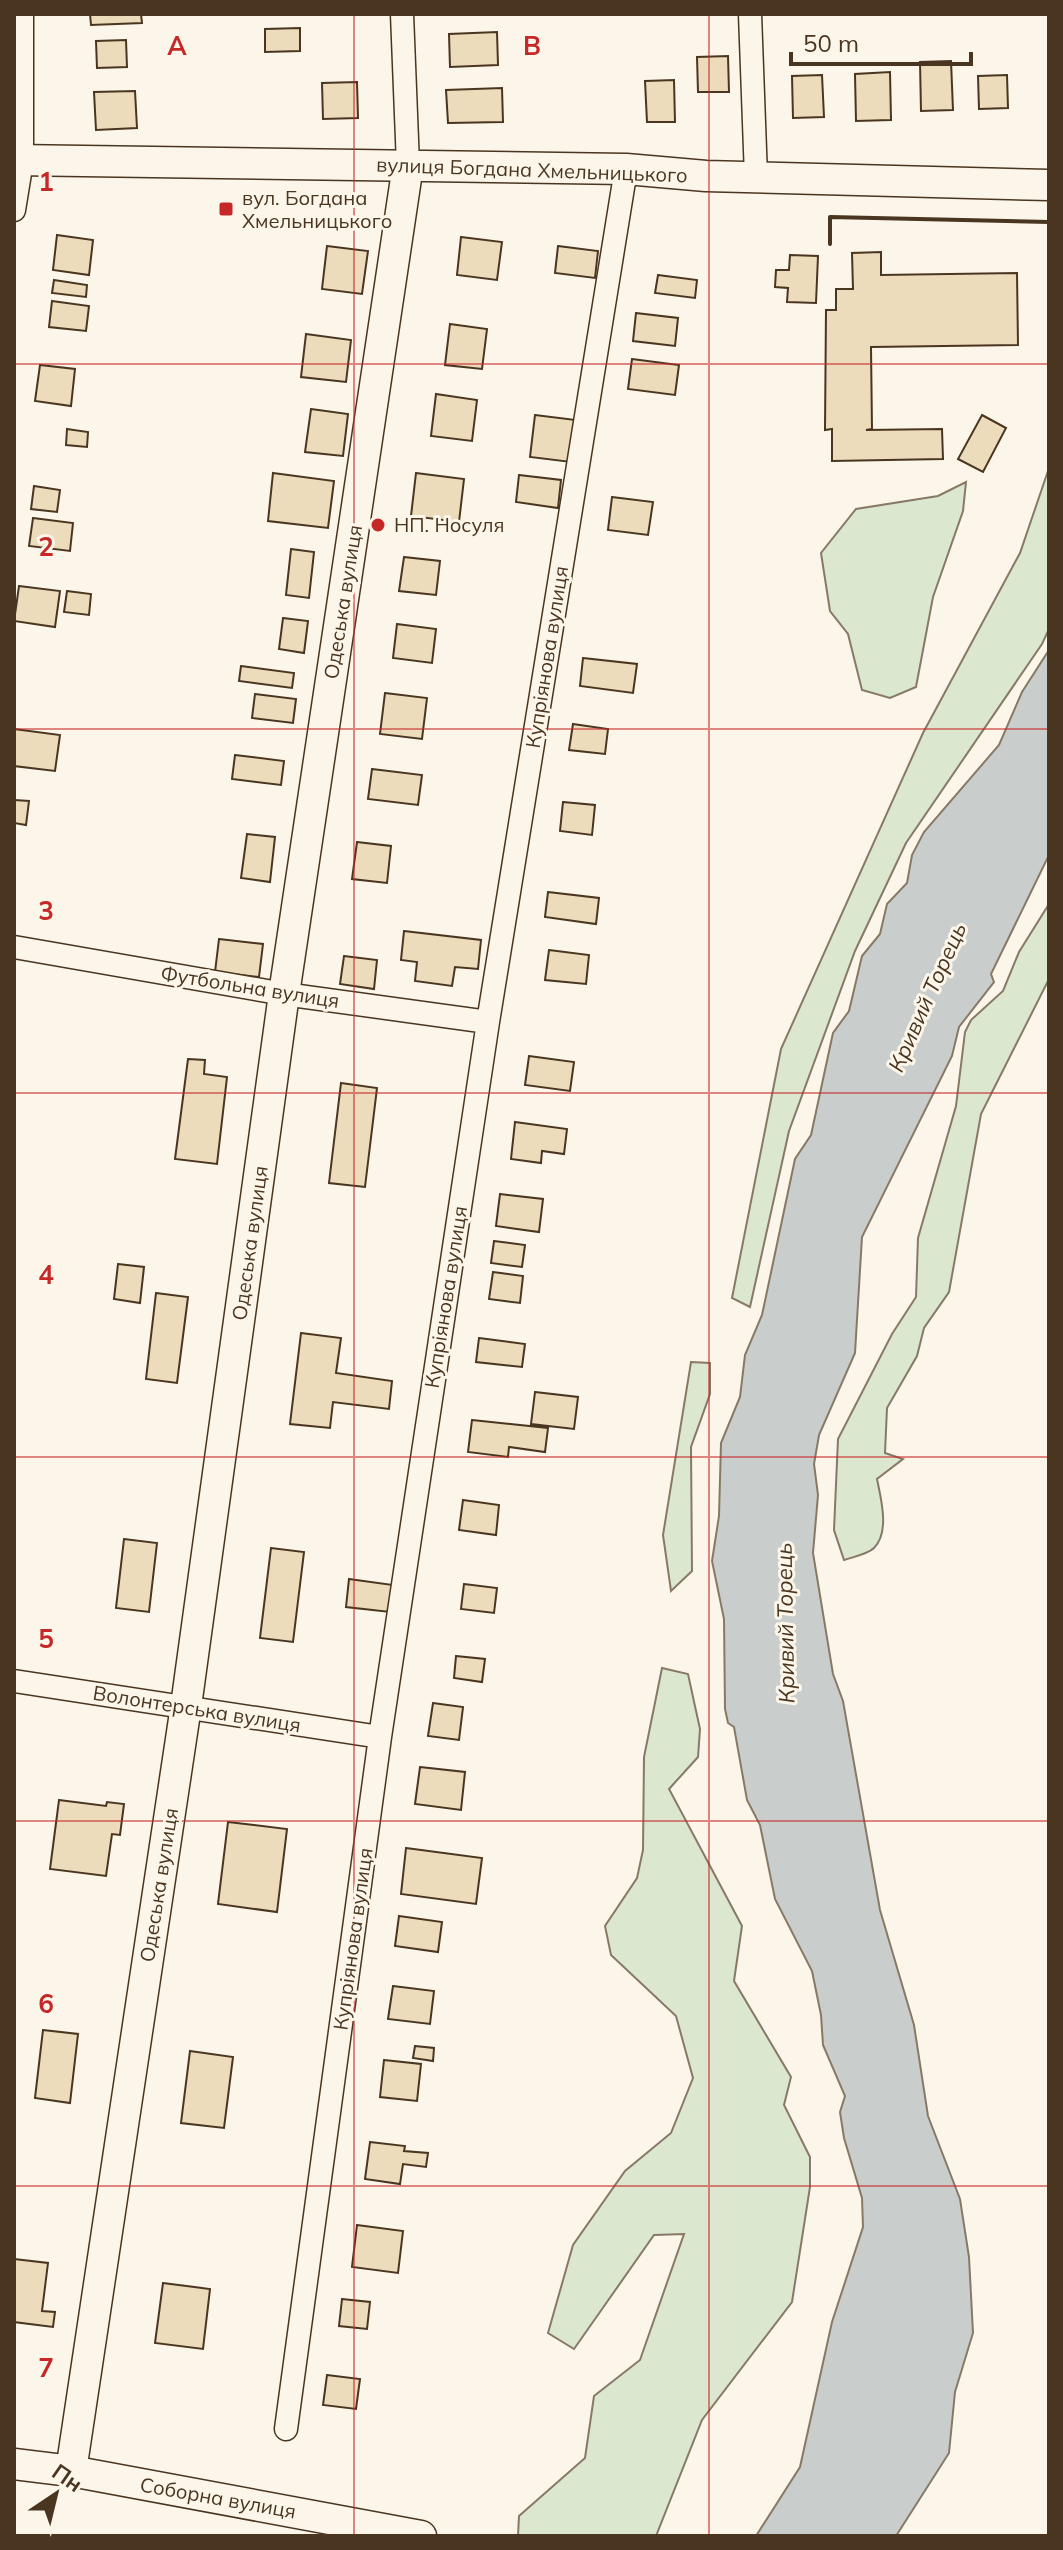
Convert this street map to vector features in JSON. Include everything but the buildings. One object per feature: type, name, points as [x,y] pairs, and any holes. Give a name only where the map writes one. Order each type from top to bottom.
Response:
[{"type":"street","points":[[14,210],[22,14]]},
{"type":"street","name":"Одеська вулиця","points":[[71,2471],[186,1706],[284,994],[408,165],[402,14]]},
{"type":"street","points":[[750,14],[756,177]]},
{"type":"street","name":"вулиця Богдана Хмельницького","points":[[18,160],[626,169],[756,177],[1049,185]]},
{"type":"street","name":"Купріянова вулиця","points":[[286,2429],[380,1737],[488,1022],[626,169]]},
{"type":"street","name":"Футбольна вулиця","points":[[14,947],[284,994],[488,1022]]},
{"type":"street","name":"Волонтерська вулиця","points":[[14,1681],[380,1737]]},
{"type":"street","name":"Соборна вулиця","points":[[14,2464],[71,2471],[421,2536]]},
{"type":"green space","points":[[1049,468],[1049,629],[1042,644],[906,843],[855,951],[789,1131],[750,1307],[732,1298],[781,1049],[923,733],[1020,553]]},
{"type":"green space","points":[[966,482],[963,511],[933,597],[916,687],[890,698],[862,690],[848,634],[830,611],[821,553],[856,509],[938,496]]},
{"type":"green space","points":[[1049,904],[1049,979],[981,1114],[949,1292],[924,1328],[917,1356],[887,1408],[885,1453],[903,1459],[877,1479],[883,1515],[882,1533],[874,1548],[844,1560],[834,1530],[838,1439],[892,1334],[916,1297],[918,1238],[956,1106],[965,1032],[971,1020],[1003,991],[1019,952]]},
{"type":"green space","points":[[691,1362],[710,1363],[710,1394],[691,1447],[692,1571],[671,1591],[663,1535]]},
{"type":"green space","points":[[662,1668],[688,1674],[700,1729],[698,1757],[669,1789],[742,1926],[734,1981],[791,2077],[784,2105],[810,2157],[810,2187],[792,2302],[702,2420],[656,2536],[518,2536],[519,2516],[585,2458],[594,2396],[640,2360],[684,2234],[654,2235],[574,2349],[548,2333],[573,2245],[625,2171],[671,2133],[693,2078],[676,2016],[611,1955],[605,1926],[637,1878],[643,1850],[644,1757]]},
{"type":"water","name":"Кривий Торець","points":[[1049,650],[1049,855],[991,974],[994,982],[959,1027],[952,1056],[862,1237],[855,1353],[819,1435],[814,1464],[818,1495],[813,1553],[833,1674],[843,1701],[880,1910],[914,2025],[928,2116],[960,2199],[969,2257],[973,2333],[955,2392],[949,2453],[896,2536],[756,2536],[800,2467],[832,2322],[863,2227],[862,2198],[844,2138],[840,2112],[845,2096],[823,2045],[821,2015],[812,1971],[775,1899],[760,1825],[747,1800],[734,1727],[728,1723],[725,1709],[724,1619],[712,1561],[719,1516],[721,1443],[740,1397],[745,1355],[762,1315],[795,1159],[811,1135],[833,1033],[849,1011],[862,956],[880,934],[887,904],[907,883],[912,855],[924,832],[999,745],[1022,692]]},
{"type":"wall","points":[[830,244],[830,217],[1049,222]]},
{"type":"place","name":"вул. Богдана Хмельницького","points":[[226,209]]},
{"type":"place","name":"НП. Носуля","points":[[378,525]]}]
